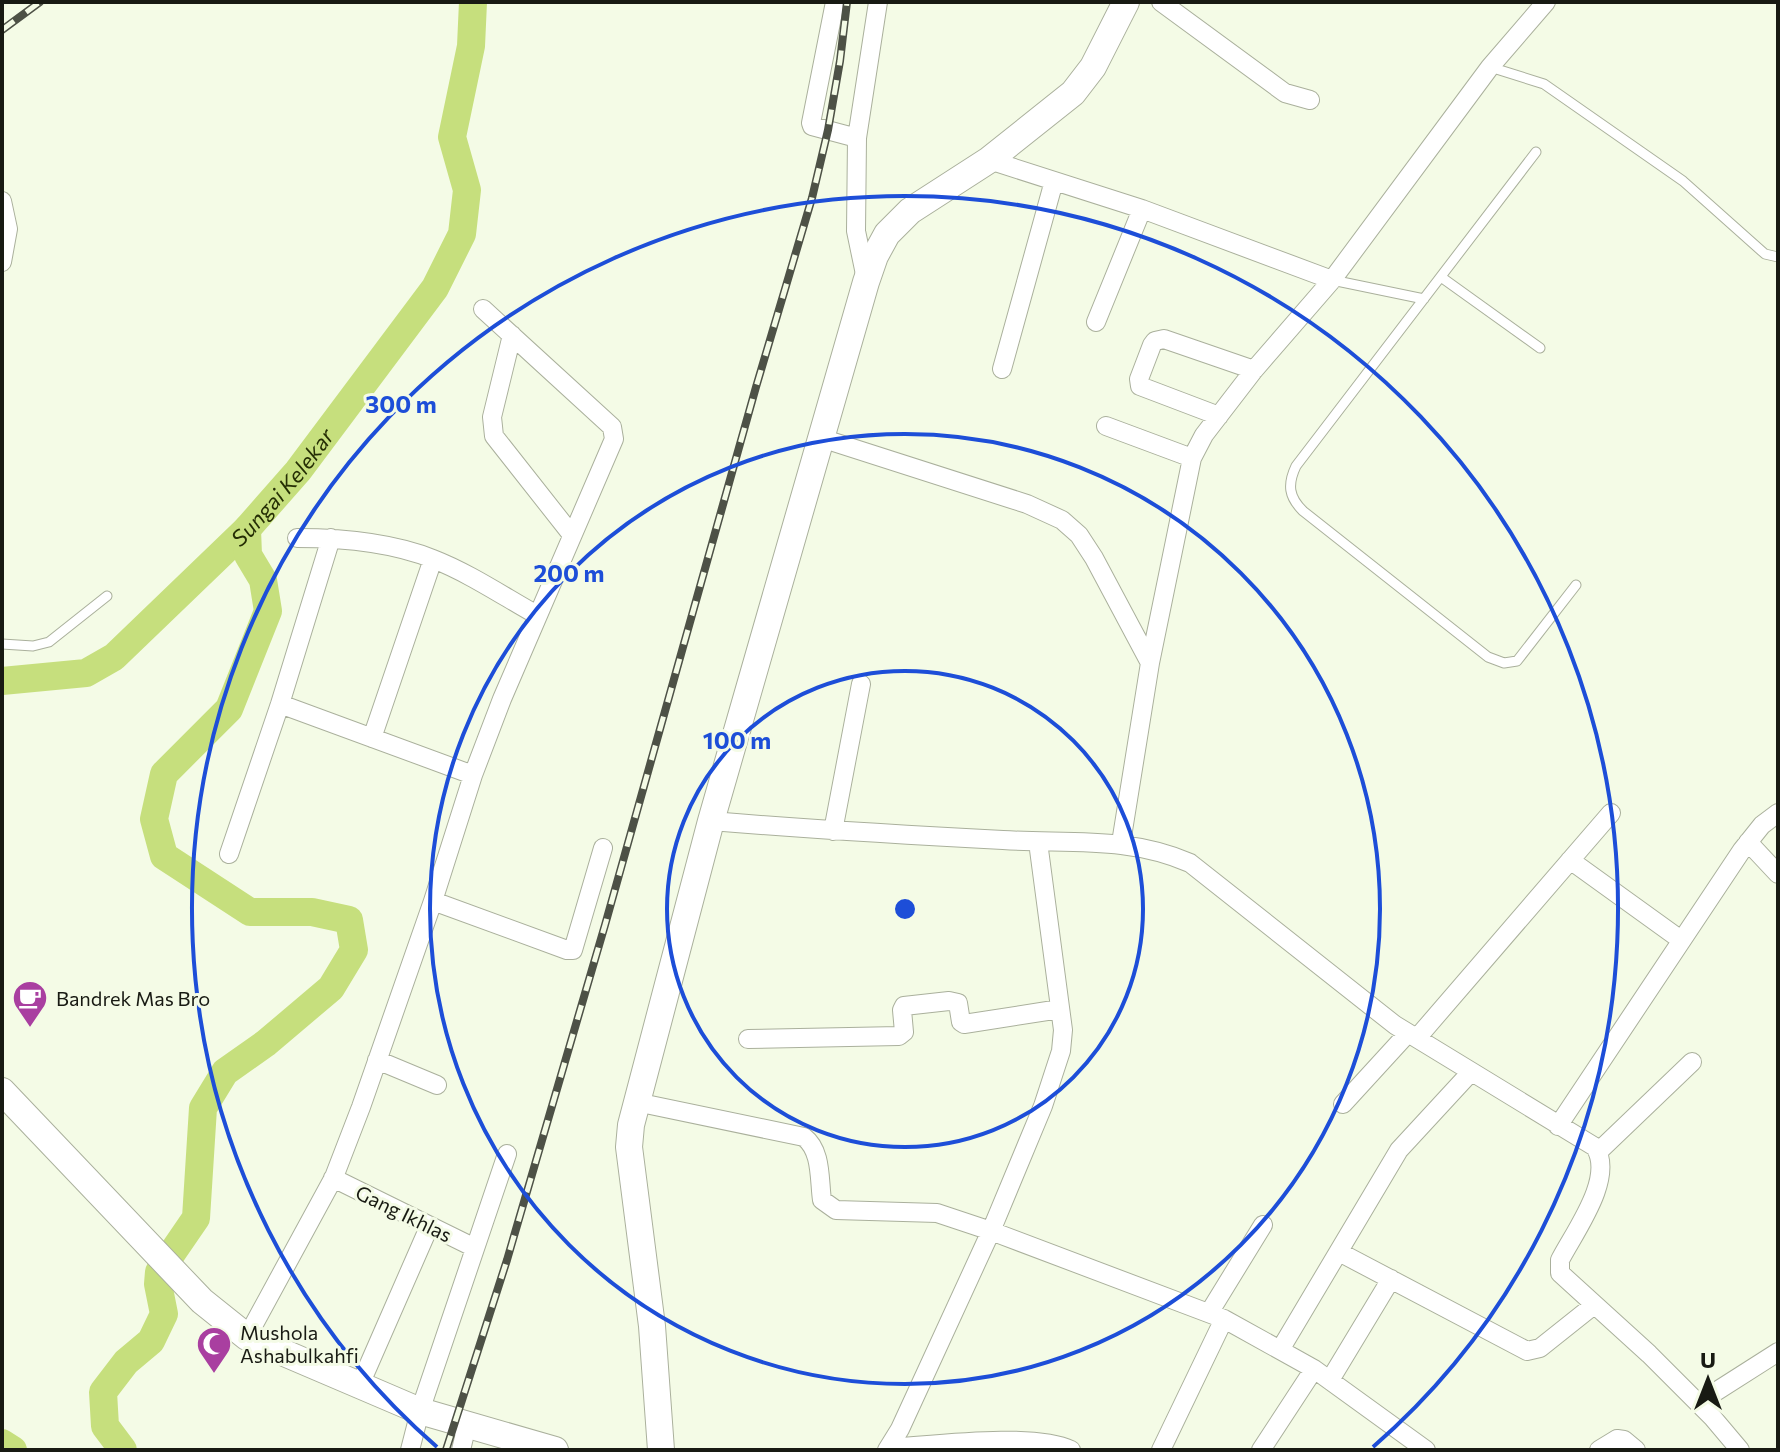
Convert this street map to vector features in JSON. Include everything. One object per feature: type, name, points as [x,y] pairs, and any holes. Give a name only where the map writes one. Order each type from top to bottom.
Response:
[{"type":"street","points":[[835,2],[811,123],[812,126],[857,138]]},
{"type":"street","points":[[866,282],[856,231],[857,138],[878,2]]},
{"type":"street","points":[[661,1450],[652,1326],[629,1147],[636,1102],[711,821],[866,282],[887,234],[910,211],[989,160],[1073,93],[1093,67],[1126,2]]},
{"type":"street","points":[[1161,2],[1285,93],[1310,100]]},
{"type":"street","points":[[1121,843],[1150,663],[1192,458],[1204,435],[1254,370],[1332,280],[1490,67],[1546,2]]},
{"type":"street","points":[[989,160],[1142,209],[1332,280]]},
{"type":"street","points":[[1002,369],[1054,181]]},
{"type":"street","points":[[2,201],[8,229],[2,262]]},
{"type":"street","points":[[1096,322],[1142,209]]},
{"type":"street","points":[[247,1337],[333,1178],[433,901],[473,775],[537,615],[610,452],[614,433],[612,427],[483,309]]},
{"type":"street","points":[[512,335],[492,417],[494,436],[572,535]]},
{"type":"street","points":[[1219,416],[1140,386],[1139,379],[1155,341],[1164,339],[1254,370]]},
{"type":"street","points":[[1106,426],[1192,458]]},
{"type":"street","points":[[821,438],[1027,504],[1062,520],[1079,535],[1094,558],[1150,663]]},
{"type":"street","points":[[297,538],[331,538],[413,552],[433,559],[537,615]]},
{"type":"street","points":[[229,854],[280,704],[331,538]]},
{"type":"street","points":[[372,738],[433,559]]},
{"type":"street","points":[[833,831],[861,684]]},
{"type":"street","points":[[280,704],[473,775]]},
{"type":"street","points":[[1343,1104],[1413,1036],[1611,813]]},
{"type":"street","points":[[1558,1126],[1748,842],[1762,825],[1778,813]]},
{"type":"street","points":[[711,821],[833,831],[1038,842],[1121,843],[1172,855],[1204,873],[1413,1036],[1595,1147],[1602,1175],[1560,1260],[1562,1277],[1649,1354],[1740,1450]]},
{"type":"street","points":[[1038,842],[1063,1030],[1056,1072],[991,1231],[888,1449],[1032,1441],[1057,1444],[1071,1450]]},
{"type":"street","points":[[1748,842],[1778,874]]},
{"type":"street","points":[[433,901],[573,950],[603,848]]},
{"type":"street","points":[[1570,860],[1681,940]]},
{"type":"street","points":[[748,1039],[899,1036],[904,1032],[904,1006],[949,1001],[958,1003],[960,1020],[964,1024],[1060,1009]]},
{"type":"street","points":[[377,1060],[437,1085]]},
{"type":"street","points":[[1598,1152],[1692,1062]]},
{"type":"street","points":[[1280,1350],[1399,1150],[1471,1072]]},
{"type":"street","points":[[2,1091],[202,1301],[247,1337],[420,1411],[464,1437],[555,1450]]},
{"type":"street","points":[[636,1102],[804,1137],[816,1153],[822,1200],[836,1210],[937,1213],[1216,1316],[1322,1374],[1426,1450]]},
{"type":"street","points":[[410,1450],[420,1411],[507,1154]]},
{"type":"street","name":"Gang Ikhlas","points":[[333,1178],[475,1248]]},
{"type":"street","points":[[1161,1450],[1216,1316],[1263,1225]]},
{"type":"street","points":[[359,1387],[429,1227]]},
{"type":"street","points":[[1339,1252],[1527,1351],[1540,1348],[1594,1305]]},
{"type":"street","points":[[1261,1450],[1322,1374],[1391,1279]]},
{"type":"street","points":[[1698,1403],[1778,1352]]},
{"type":"street","points":[[1599,1450],[1617,1439],[1624,1440],[1636,1450]]},
{"type":"lane","points":[[1490,67],[1544,84],[1683,181],[1765,254],[1778,257]]},
{"type":"lane","points":[[1536,152],[1296,466],[1290,490],[1293,501],[1488,657],[1504,663],[1517,661],[1576,585]]},
{"type":"lane","points":[[1441,277],[1540,348]]},
{"type":"lane","points":[[1332,280],[1424,299]]},
{"type":"lane","points":[[2,644],[33,646],[49,642],[107,596]]},
{"type":"waterway","name":"Sungai Kelekar","points":[[2,681],[86,673],[114,657],[247,529],[298,471],[435,288],[462,234],[467,190],[452,137],[471,46],[473,2]]},
{"type":"waterway","points":[[123,1450],[105,1426],[103,1392],[126,1362],[151,1341],[164,1314],[158,1284],[159,1272],[196,1218],[203,1108],[225,1072],[266,1043],[331,988],[354,950],[349,920],[312,912],[250,912],[164,856],[154,819],[164,774],[229,709],[268,611],[263,580],[248,555],[247,529]]},
{"type":"waterway","points":[[2,1443],[13,1450]]},
{"type":"railway","points":[[2,30],[40,2]]},
{"type":"railway","points":[[446,1450],[507,1260],[605,925],[812,198],[828,130],[847,2]]},
{"type":"place","name":"Bandrek Mas Bro","points":[[30,1029]]},
{"type":"place","name":"Mushola Ashabulkahfi","points":[[214,1375]]}]
